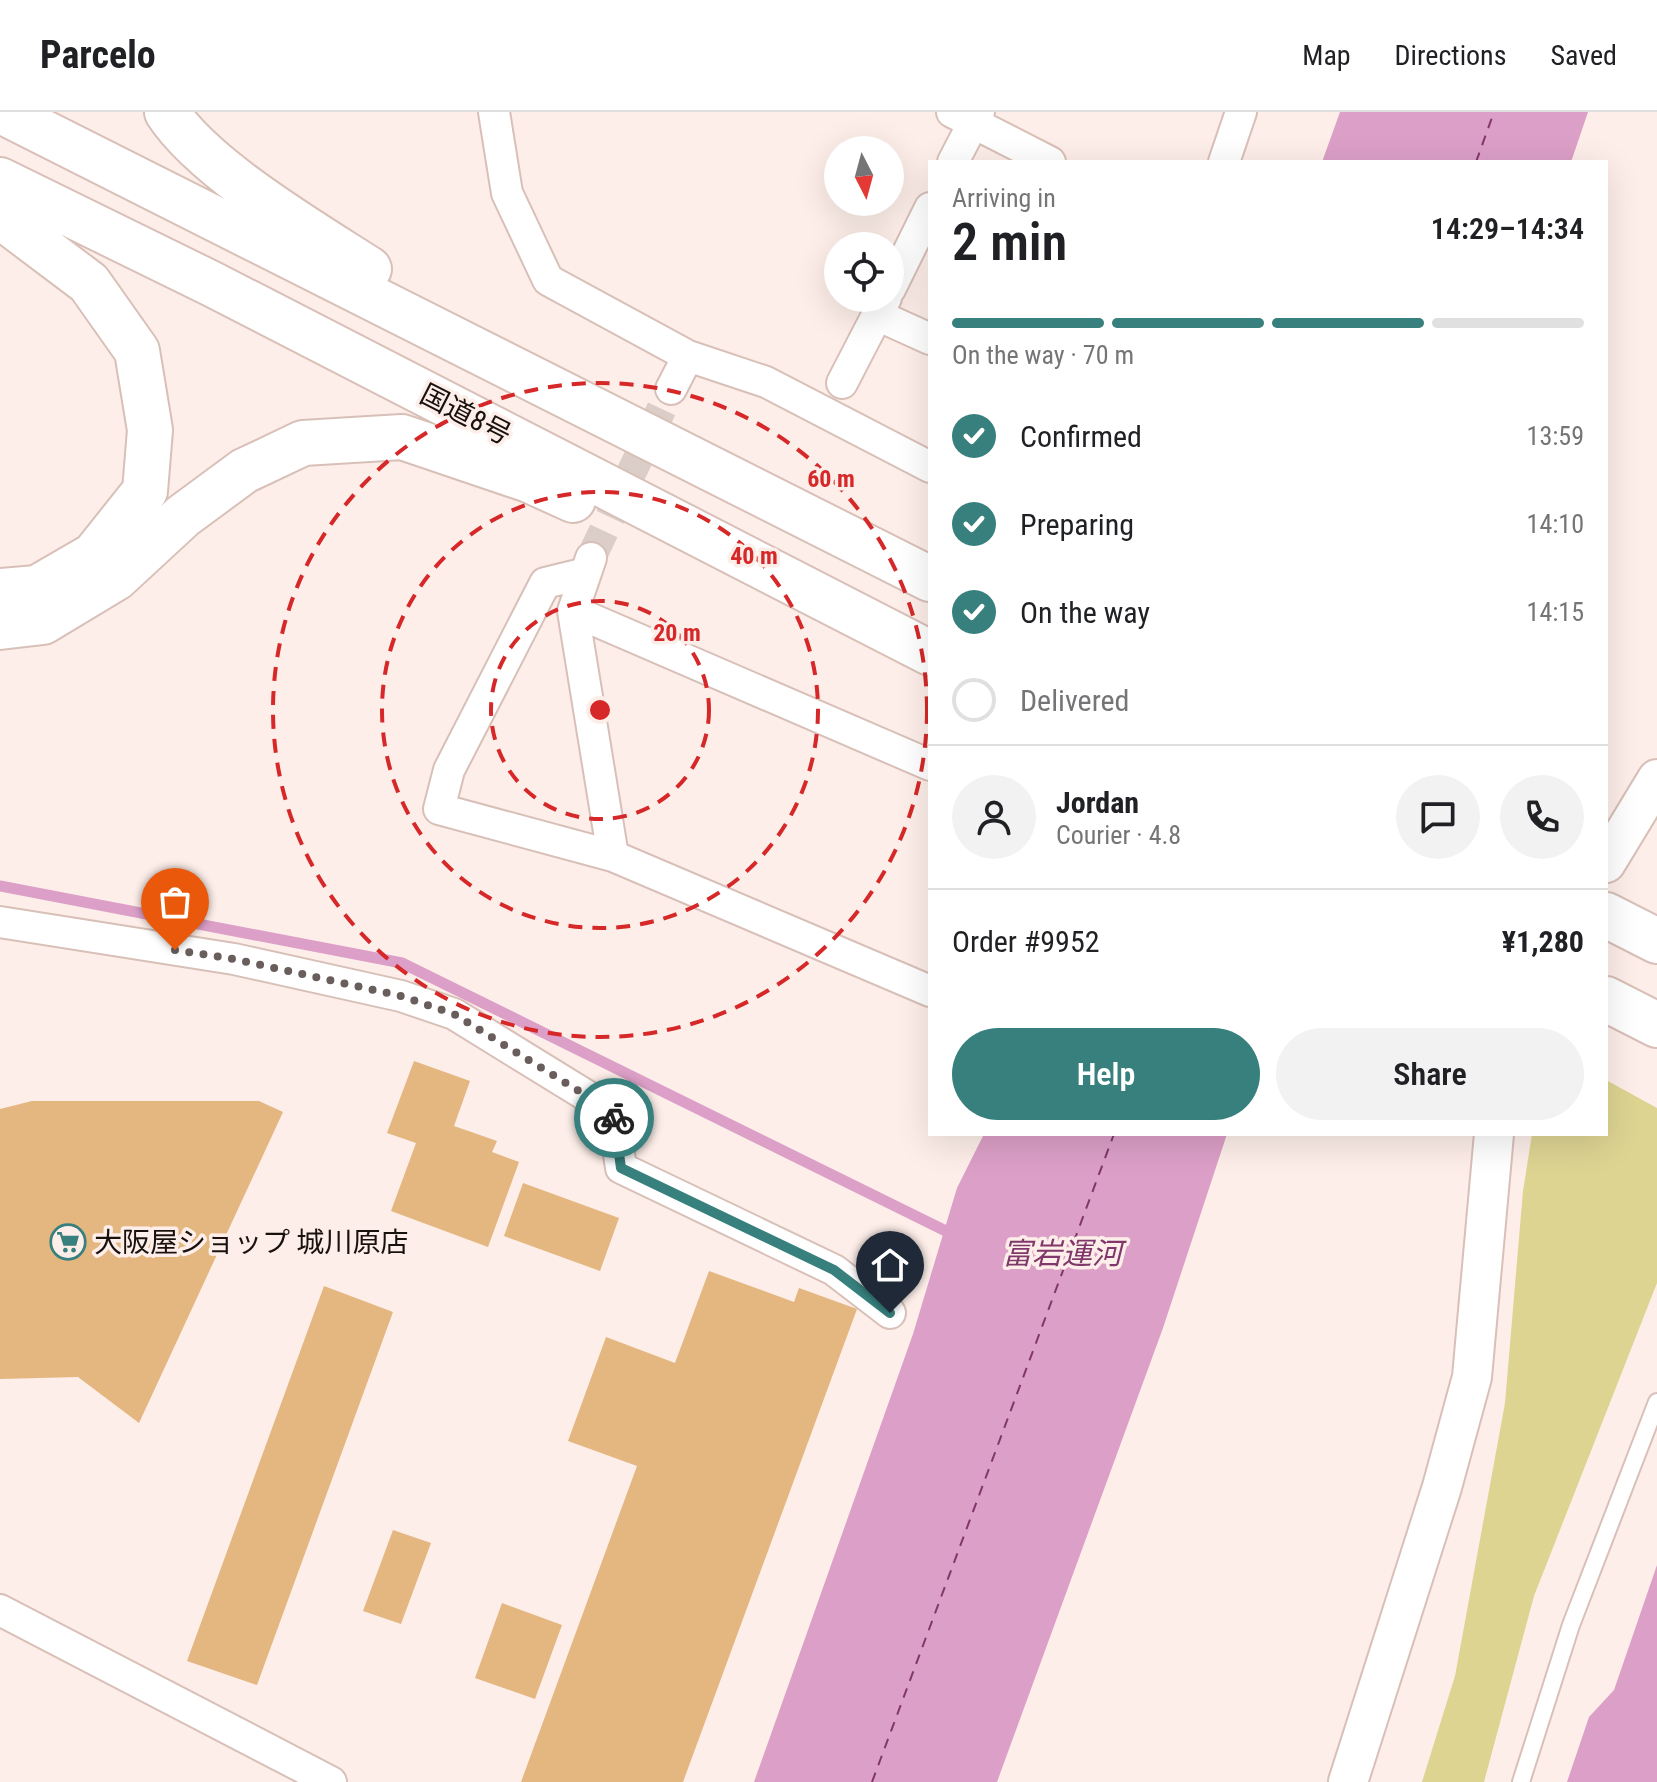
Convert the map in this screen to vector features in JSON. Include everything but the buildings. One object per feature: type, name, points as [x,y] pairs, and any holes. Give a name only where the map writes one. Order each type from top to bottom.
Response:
[{"type":"highway","points":[[3,112],[928,578]]},
{"type":"highway","points":[[167,112],[181,133],[285,215],[574,400]]},
{"type":"highway","name":"国道8号","points":[[0,180],[212,284],[928,654]]},
{"type":"highway","points":[[0,216],[89,283],[137,351],[150,430],[145,491],[94,555],[37,588],[0,591]]},
{"type":"highway","points":[[0,627],[43,622],[116,578],[183,516],[255,465],[303,443],[402,437],[529,480],[812,613],[928,654]]},
{"type":"highway","points":[[1608,916],[1657,941]]},
{"type":"highway","points":[[1608,1000],[1657,1025]]},
{"type":"street","points":[[494,112],[507,193],[548,280],[688,356],[766,382],[928,466]]},
{"type":"street","points":[[1225,160],[1241,112]]},
{"type":"street","points":[[954,160],[967,115],[1046,160]]},
{"type":"street","points":[[904,261],[928,212]]},
{"type":"street","points":[[842,383],[878,312]]},
{"type":"street","points":[[897,312],[928,337]]},
{"type":"street","points":[[671,389],[688,356]]},
{"type":"street","points":[[613,856],[573,611],[589,565],[545,583],[449,770],[439,809],[613,856],[928,990]]},
{"type":"street","points":[[573,611],[928,764]]},
{"type":"street","points":[[1608,860],[1657,779]]},
{"type":"street","points":[[0,922],[234,959],[401,996],[454,1014],[613,1112],[621,1168],[834,1270],[890,1313]]},
{"type":"street","points":[[1348,1782],[1442,1487],[1472,1377],[1494,1136]]},
{"type":"street","points":[[0,1610],[331,1782]]},
{"type":"lane","points":[[1521,1782],[1571,1625],[1657,1402]]},
{"type":"shaded area","points":[[1608,1081],[1657,1108],[1657,1283],[1534,1596],[1484,1782],[1422,1782],[1455,1676],[1505,1403],[1523,1191],[1532,1136],[1608,1136]]},
{"type":"water","points":[[1340,112],[1588,112],[1572,160],[1323,160]]},
{"type":"water","name":"富岩運河","points":[[983,1136],[1226,1136],[1163,1328],[997,1782],[754,1782],[913,1334],[957,1188]]},
{"type":"water","points":[[1657,1565],[1657,1782],[1567,1782],[1589,1717],[1614,1690]]},
{"type":"waterway","points":[[0,886],[402,963],[956,1236]]},
{"type":"ferry route","points":[[1477,160],[1494,112]]},
{"type":"ferry route","points":[[872,1782],[1113,1136]]},
{"type":"tunnel","points":[[591,558],[671,389]]},
{"type":"way so far","points":[[175,950],[234,959],[401,996],[454,1014],[613,1112],[614,1118]]},
{"type":"place","name":"大阪屋ショップ 城川原店","points":[[68,1242]]},
{"type":"route","points":[[614,1118],[621,1168],[834,1270],[890,1313]]}]
